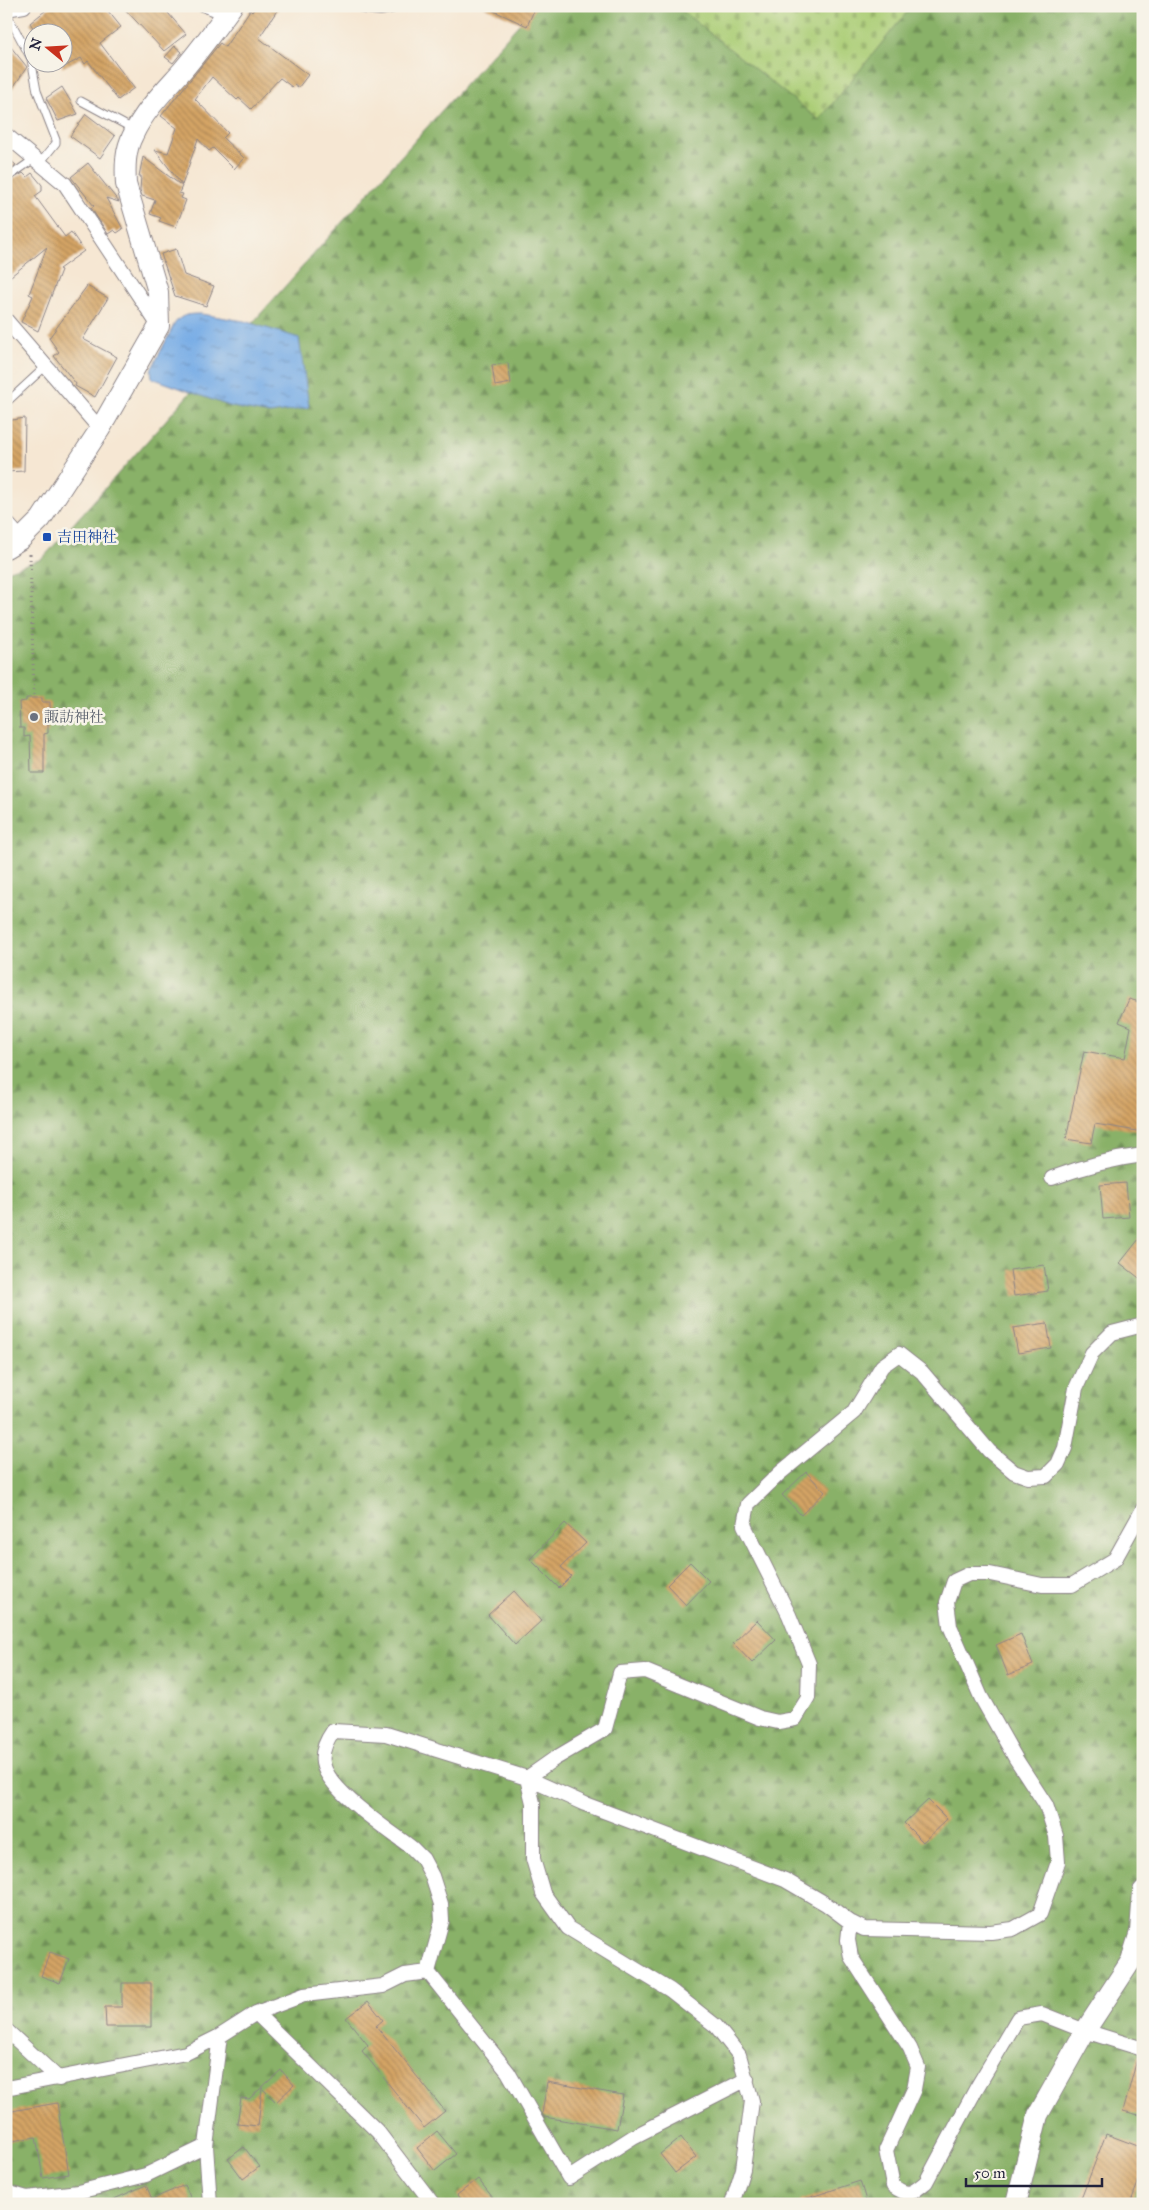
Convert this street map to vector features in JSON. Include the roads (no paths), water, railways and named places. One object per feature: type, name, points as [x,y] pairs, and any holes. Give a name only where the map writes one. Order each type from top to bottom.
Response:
[{"type":"street","points":[[6,10],[24,6]]},
{"type":"street","points":[[364,6],[381,8],[391,6]]},
{"type":"street","points":[[6,522],[18,540],[40,519],[100,429],[159,326],[158,292],[126,184],[125,165],[128,148],[135,130],[149,110],[200,50],[228,11]]},
{"type":"street","points":[[6,136],[65,184],[159,326]]},
{"type":"street","points":[[6,320],[100,429]]},
{"type":"street","points":[[1052,1178],[1079,1168],[1113,1159],[1143,1155]]},
{"type":"street","points":[[527,1778],[554,1759],[605,1729],[620,1673],[645,1671],[760,1718],[778,1722],[795,1719],[808,1698],[809,1664],[789,1615],[744,1525],[748,1504],[780,1473],[854,1412],[882,1366],[899,1354],[922,1372],[989,1451],[1014,1472],[1028,1477],[1046,1476],[1058,1464],[1065,1448],[1076,1388],[1092,1353],[1112,1334],[1143,1325]]},
{"type":"street","points":[[428,1972],[442,1921],[441,1904],[432,1876],[423,1859],[412,1848],[338,1790],[327,1774],[323,1762],[325,1743],[333,1731],[386,1734],[527,1778],[585,1804],[785,1880],[864,1929],[991,1932],[1013,1928],[1040,1914],[1058,1862],[1056,1836],[1046,1804],[1016,1759],[981,1697],[950,1626],[947,1602],[954,1581],[970,1574],[990,1574],[1042,1585],[1072,1585],[1115,1559],[1143,1509]]},
{"type":"street","points":[[527,1778],[533,1803],[533,1859],[543,1893],[568,1928],[670,1990],[716,2026],[738,2055],[747,2079],[752,2101],[743,2170],[732,2204]]},
{"type":"street","points":[[1016,2204],[1038,2115],[1085,2031],[1131,1961],[1140,1932],[1143,1892]]},
{"type":"street","points":[[850,1922],[848,1940],[851,1957],[910,2048],[918,2066],[914,2089],[886,2150],[893,2186],[904,2193],[913,2193],[926,2182],[976,2089],[1018,2018],[1042,2014],[1085,2031],[1143,2049]]},
{"type":"street","points":[[6,2088],[186,2053],[220,2036],[256,2013],[304,1994],[384,1986],[405,1976],[428,1972]]},
{"type":"street","points":[[428,1972],[508,2072],[569,2178],[633,2137],[747,2079]]},
{"type":"street","points":[[256,2013],[378,2132],[433,2204]]},
{"type":"street","points":[[6,2030],[59,2079]]},
{"type":"street","points":[[210,2204],[206,2146],[220,2036]]},
{"type":"street","points":[[6,2192],[27,2198],[78,2192],[146,2175],[206,2146]]},
{"type":"lane","points":[[198,6],[228,11]]},
{"type":"lane","points":[[6,10],[31,59],[37,91],[56,140],[56,143],[37,161],[7,178]]},
{"type":"lane","points":[[81,101],[135,130]]},
{"type":"lane","points":[[6,403],[46,366]]},
{"type":"water","points":[[201,314],[244,321],[299,338],[309,406],[307,408],[270,414],[232,407],[152,378],[151,370],[175,323],[186,315]]},
{"type":"place","name":"吉田神社","points":[[47,537]]},
{"type":"place","name":"諏訪神社","points":[[34,717]]}]
